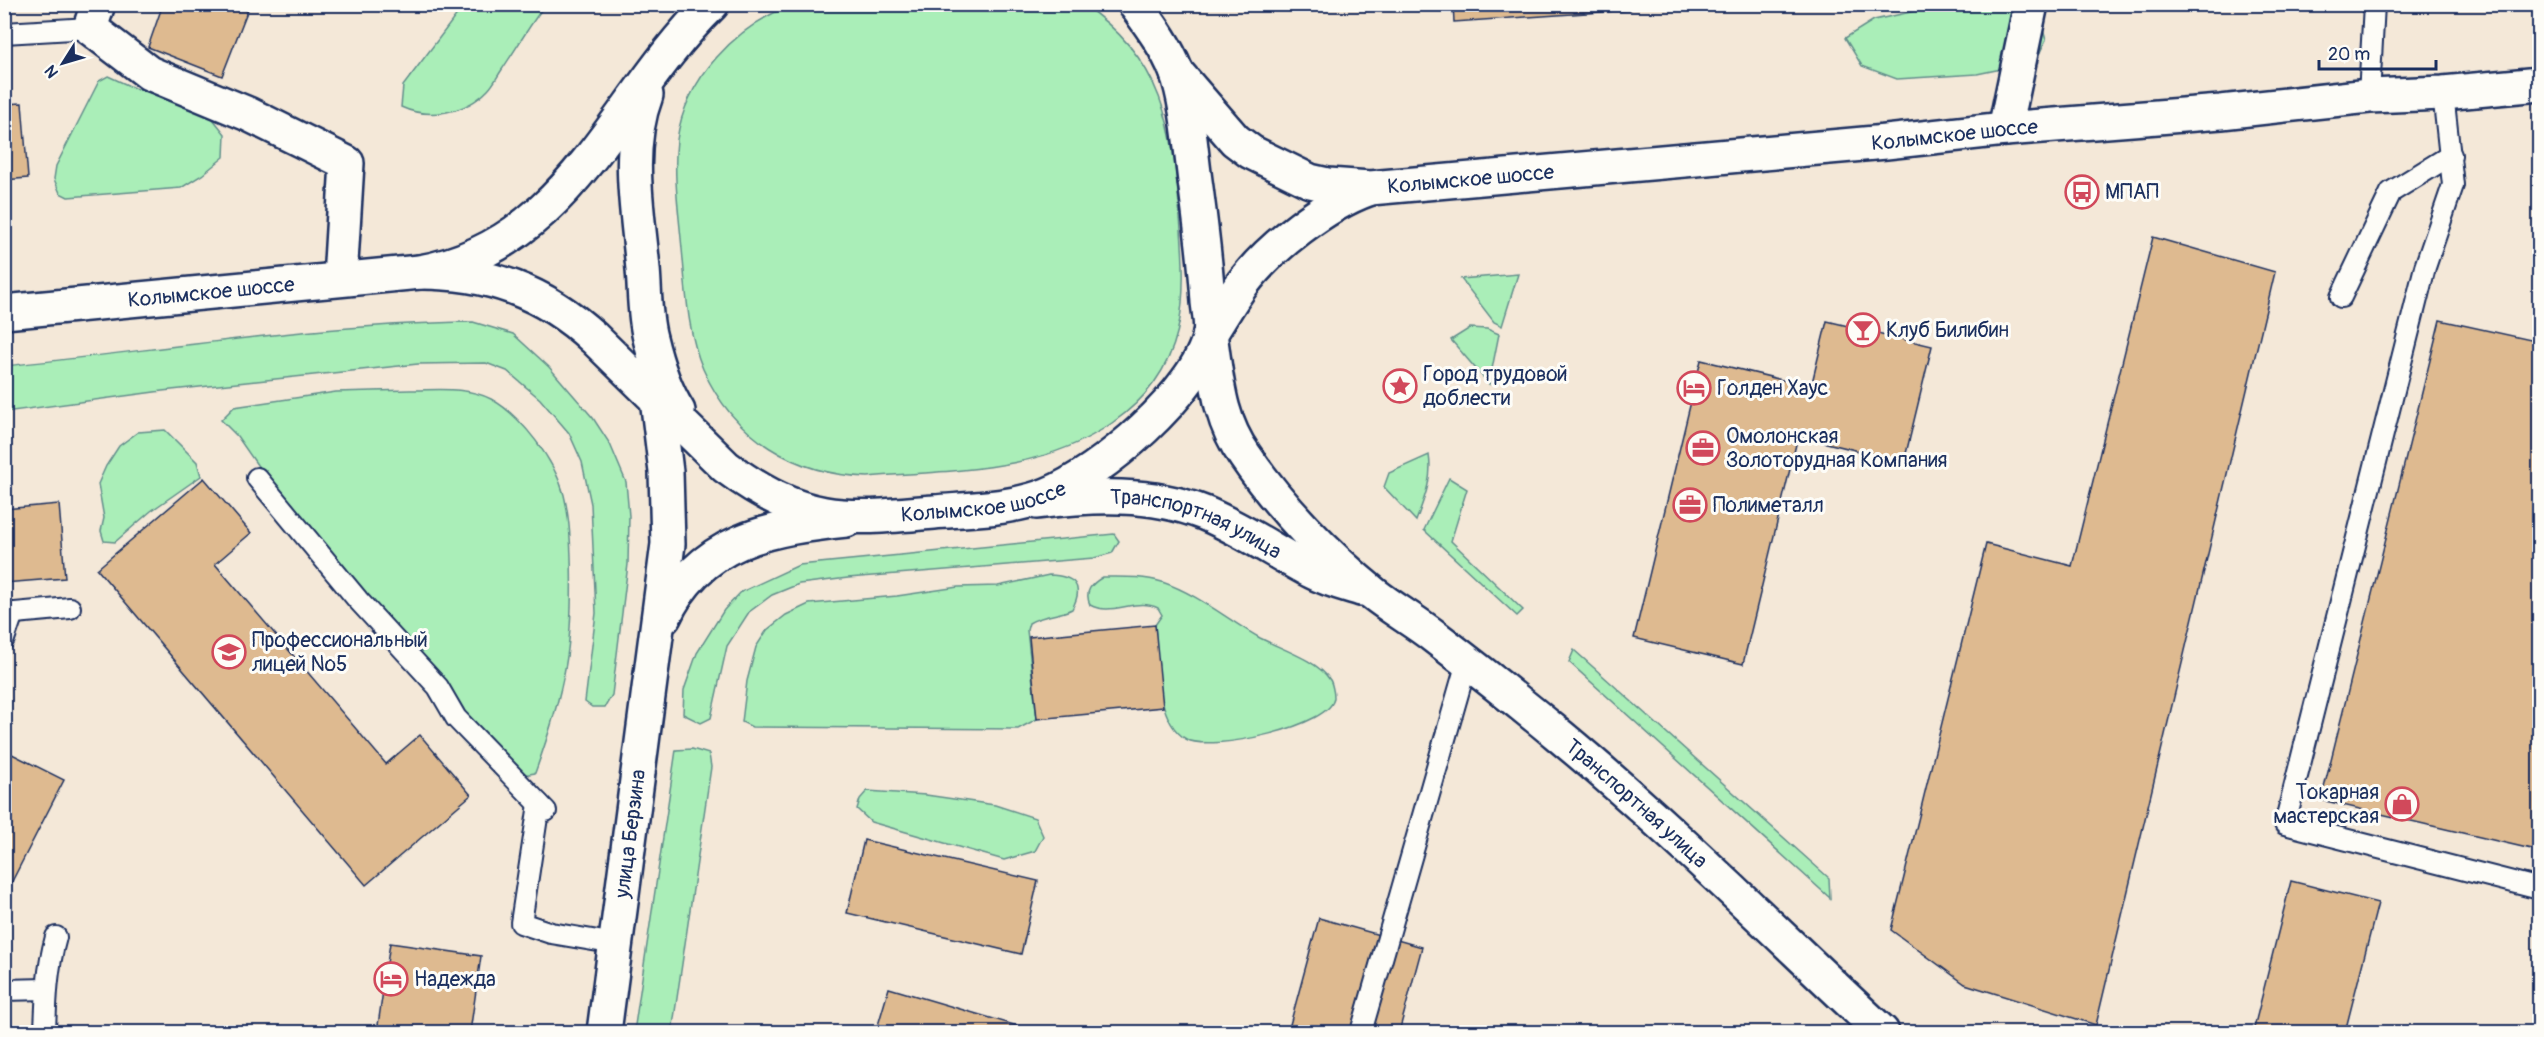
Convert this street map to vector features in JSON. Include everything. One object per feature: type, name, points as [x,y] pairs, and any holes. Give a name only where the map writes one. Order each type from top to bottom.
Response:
[{"type":"main road","name":"Колымское шоссе","points":[[706,448],[690,429],[669,395],[649,336],[634,162],[641,108],[651,82],[677,41],[712,4]]},
{"type":"main road","name":"Колымское шоссе","points":[[1135,4],[1160,39],[1177,73],[1235,140],[1251,152],[1310,181],[1370,189],[2005,129],[2221,112],[2369,96],[2443,93],[2540,84]]},
{"type":"main road","points":[[2005,129],[2031,4]]},
{"type":"main road","points":[[94,16],[149,74],[248,114],[347,162],[340,279]]},
{"type":"main road","name":"Колымское шоссе","points":[[420,272],[447,267],[471,258],[521,228],[546,208],[591,160],[665,59]]},
{"type":"main road","name":"Колымское шоссе","points":[[1177,73],[1186,119],[1205,253],[1210,334]]},
{"type":"main road","name":"Колымское шоссе","points":[[4,312],[420,272],[447,272],[474,276],[525,291],[548,302],[580,325],[726,467],[750,484],[794,507],[818,514],[869,518],[1008,506],[1059,489],[1120,450],[1161,411],[1191,374],[1210,334],[1244,283],[1280,246],[1337,202],[1370,189]]},
{"type":"main road","name":"Транспортная улица","points":[[1210,334],[1218,397],[1227,425],[1244,455],[1269,489],[1305,529],[1374,594],[1467,662],[1638,803],[1882,1032]]},
{"type":"main road","name":"улица Берзина","points":[[604,1032],[658,636],[668,525],[666,472],[649,336]]},
{"type":"main road","name":"Транспортная улица","points":[[1008,506],[1078,497],[1119,497],[1175,504],[1204,513],[1316,573],[1374,594]]},
{"type":"main road","name":"улица Берзина","points":[[658,636],[671,601],[682,585],[710,559],[731,546],[752,536],[779,528],[869,518]]},
{"type":"lane","points":[[2369,96],[2374,4]]},
{"type":"lane","points":[[4,33],[94,16]]},
{"type":"lane","points":[[2443,93],[2453,185],[2425,267],[2285,824],[2540,889]]},
{"type":"lane","points":[[2341,297],[2391,192],[2451,155]]},
{"type":"lane","points":[[257,478],[358,600],[438,687],[456,718],[543,808],[521,922],[551,933],[616,944]]},
{"type":"lane","points":[[4,639],[9,613],[70,608]]},
{"type":"lane","points":[[1361,1032],[1467,662]]},
{"type":"lane","points":[[45,1032],[49,963],[56,937]]},
{"type":"lane","points":[[4,990],[46,989]]},
{"type":"green space","points":[[1082,4],[1109,25],[1131,47],[1147,71],[1168,124],[1177,184],[1182,248],[1182,305],[1169,356],[1156,380],[1137,402],[1112,423],[1085,439],[1056,452],[995,466],[868,477],[841,475],[792,460],[769,448],[749,433],[716,393],[703,369],[690,325],[677,195],[676,154],[682,118],[690,96],[702,76],[716,57],[752,26],[792,5]]},
{"type":"green space","points":[[2029,4],[2037,9],[2046,40],[2035,62],[1977,74],[1897,79],[1862,66],[1845,38],[1874,20],[1943,5]]},
{"type":"green space","points":[[464,5],[545,5],[492,86],[479,98],[447,112],[423,113],[401,107],[403,86]]},
{"type":"green space","points":[[108,76],[134,88],[205,109],[225,134],[224,157],[181,188],[68,197],[60,193],[54,179],[56,166],[99,81]]},
{"type":"green space","points":[[1518,274],[1502,326],[1494,322],[1461,279]]},
{"type":"green space","points":[[473,322],[513,334],[549,367],[593,418],[610,444],[626,482],[629,516],[628,564],[612,695],[605,707],[592,707],[585,702],[596,613],[591,504],[582,462],[569,433],[540,399],[507,371],[486,363],[418,364],[162,391],[5,412],[5,366],[356,327]]},
{"type":"green space","points":[[1470,328],[1487,329],[1499,334],[1489,384],[1451,340]]},
{"type":"green space","points":[[410,390],[472,392],[491,399],[514,416],[536,441],[560,482],[570,532],[571,603],[568,646],[557,704],[535,773],[523,775],[489,744],[271,485],[237,436],[221,420],[234,407],[336,392]]},
{"type":"green space","points":[[165,430],[197,462],[201,476],[151,511],[115,542],[104,541],[101,531],[104,518],[98,484],[106,466],[119,446],[138,432]]},
{"type":"green space","points":[[1429,455],[1429,481],[1416,521],[1384,487],[1389,473]]},
{"type":"green space","points":[[1449,478],[1467,489],[1451,541],[1523,610],[1517,616],[1424,530]]},
{"type":"green space","points":[[1114,534],[1119,541],[1112,553],[1094,558],[848,578],[799,584],[772,595],[749,612],[727,646],[711,718],[701,723],[683,714],[684,690],[697,653],[724,610],[741,592],[799,565]]},
{"type":"green space","points":[[1049,575],[1065,577],[1075,583],[1076,601],[1072,609],[1029,623],[1027,630],[1037,719],[1018,729],[752,727],[742,722],[747,681],[756,647],[767,630],[786,615],[809,604],[897,596],[958,587],[998,586]]},
{"type":"green space","points":[[1103,577],[1148,579],[1175,587],[1260,638],[1308,661],[1331,681],[1334,697],[1329,708],[1314,718],[1293,727],[1243,740],[1199,742],[1186,739],[1168,718],[1163,703],[1155,625],[1162,615],[1158,608],[1150,605],[1107,609],[1090,605],[1088,592],[1095,582]]},
{"type":"green space","points":[[1574,650],[1829,878],[1830,898],[1569,662]]},
{"type":"green space","points":[[692,749],[709,754],[711,767],[672,1032],[634,1032],[676,750]]},
{"type":"green space","points":[[867,791],[926,795],[995,805],[1035,818],[1043,836],[1035,851],[1004,860],[871,822],[857,809],[860,799]]},
{"type":"building","points":[[163,4],[250,4],[222,76],[148,47]]},
{"type":"building","points":[[1453,4],[1629,4],[1630,10],[1454,22]]},
{"type":"building","points":[[22,103],[28,178],[4,180],[4,104]]},
{"type":"building","points":[[2153,237],[2275,272],[2096,1025],[1965,984],[1891,930],[1986,544],[2072,566]]},
{"type":"building","points":[[2440,320],[2540,342],[2540,851],[2321,800]]},
{"type":"building","points":[[1827,321],[1932,346],[1904,462],[1798,436],[1743,664],[1634,638],[1701,360],[1811,387]]},
{"type":"building","name":"Профессиональный лицей №5","points":[[204,478],[251,533],[215,564],[386,764],[420,735],[471,795],[366,885],[97,569]]},
{"type":"building","points":[[59,504],[65,578],[4,583],[4,509]]},
{"type":"building","points":[[1155,625],[1163,707],[1037,719],[1029,637]]},
{"type":"building","points":[[4,750],[64,780],[4,897]]},
{"type":"building","points":[[864,840],[1038,881],[1021,954],[847,913]]},
{"type":"building","points":[[2291,881],[2378,903],[2345,1032],[2253,1032]]},
{"type":"building","points":[[1319,918],[1422,947],[1399,1032],[1288,1032]]},
{"type":"building","points":[[390,943],[481,956],[470,1032],[377,1032]]},
{"type":"building","points":[[889,988],[1038,1032],[876,1032]]},
{"type":"place","name":"МПАП","points":[[2082,192]]},
{"type":"place","name":"Клуб Билибин","points":[[1863,330]]},
{"type":"place","name":"Город трудовой доблести","points":[[1400,386]]},
{"type":"place","name":"Голден Хаус","points":[[1694,388]]},
{"type":"place","name":"Омолонская Золоторудная Компания","points":[[1703,448]]},
{"type":"place","name":"Полиметалл","points":[[1690,505]]},
{"type":"place","name":"Профессиональный лицей №5","points":[[229,652]]},
{"type":"place","name":"Токарная мастерская","points":[[2402,804]]},
{"type":"place","name":"Надежда","points":[[391,979]]}]
